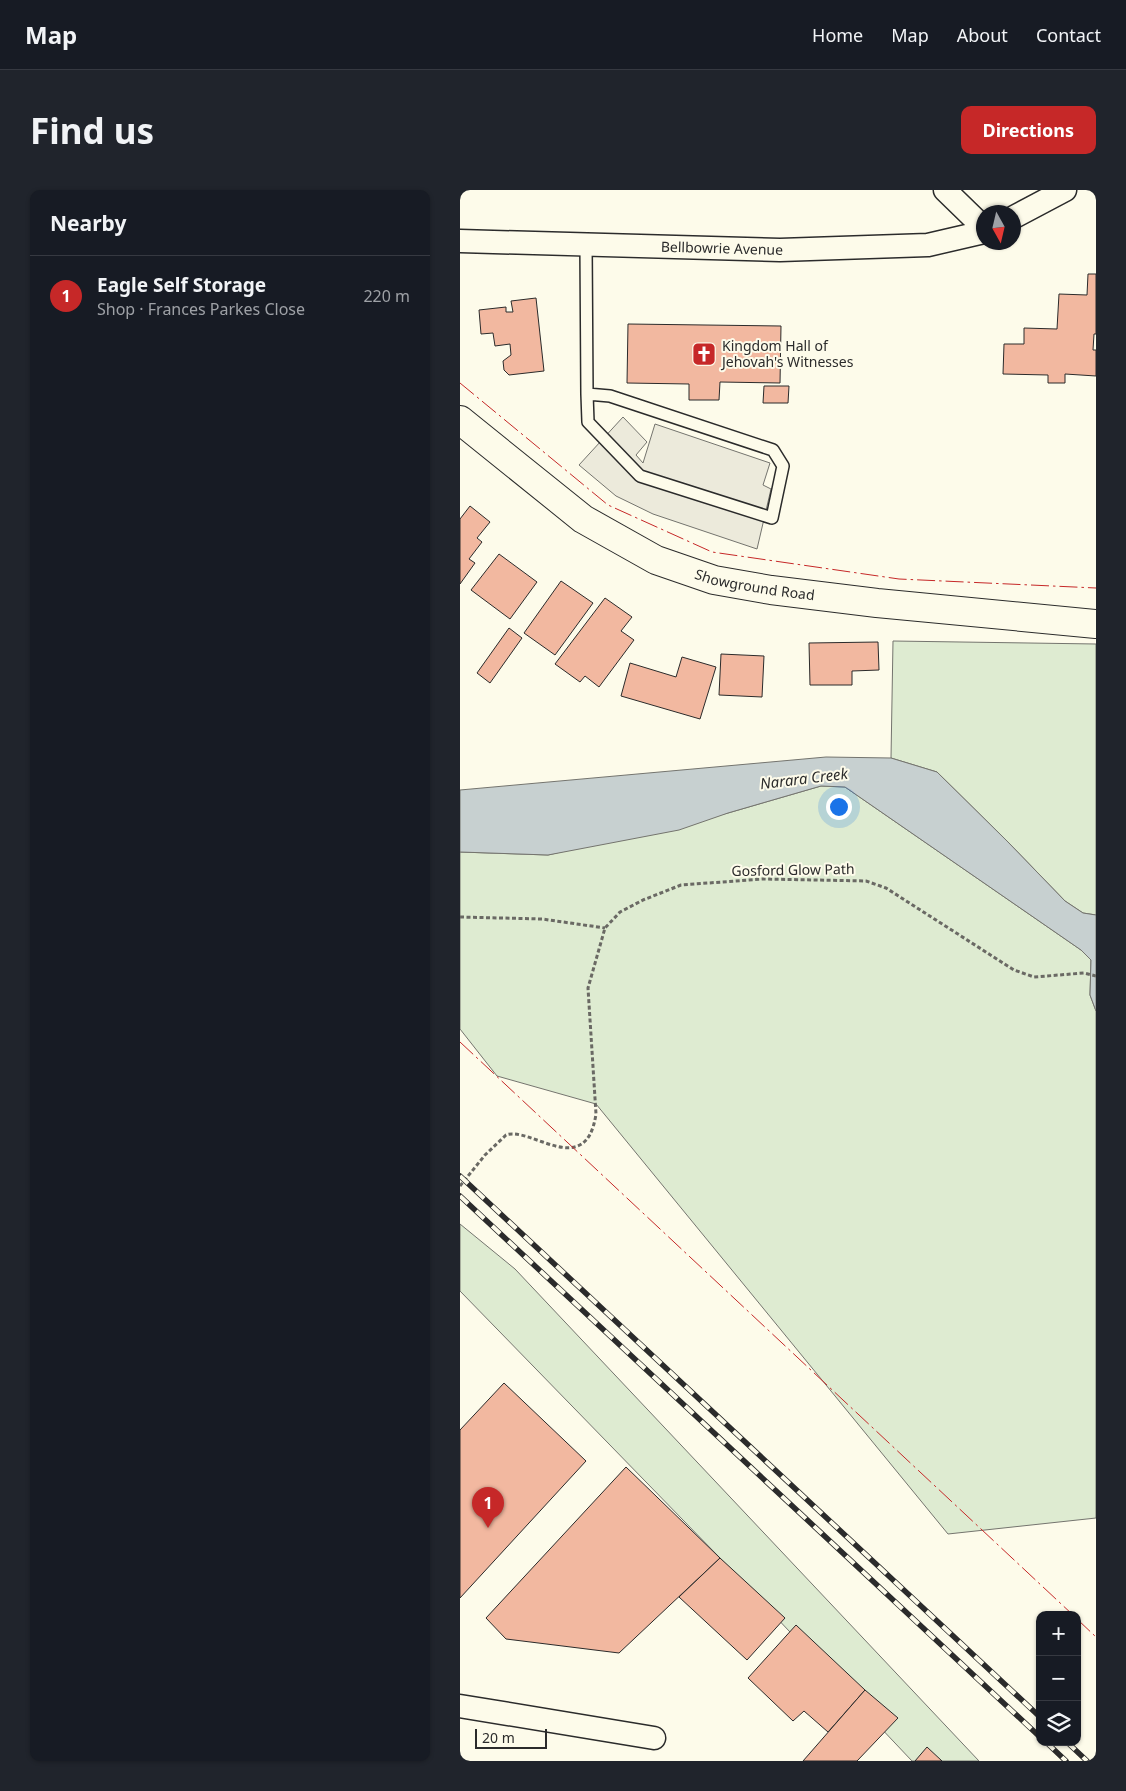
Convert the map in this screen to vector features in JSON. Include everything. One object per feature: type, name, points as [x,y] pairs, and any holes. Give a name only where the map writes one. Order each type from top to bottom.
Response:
[{"type":"street","points":[[945,190],[976,220]]},
{"type":"street","points":[[1021,213],[1064,190]]},
{"type":"street","name":"Bellbowrie Avenue","points":[[460,241],[790,250],[928,245],[976,234]]},
{"type":"street","name":"Showground Road","points":[[460,420],[583,519],[656,560],[714,580],[771,590],[877,603],[1096,624]]},
{"type":"street","points":[[460,1706],[654,1738]]},
{"type":"lane","points":[[586,244],[587,394],[588,422],[640,476],[772,518],[782,466],[773,450],[610,396],[587,394]]},
{"type":"path","name":"Gosford Glow Path","points":[[460,1186],[485,1155],[509,1134],[522,1135],[560,1148],[582,1142],[592,1131],[596,1114],[588,988],[605,928],[620,912],[642,900],[681,885],[763,879],[866,880],[886,888],[1014,970],[1034,977],[1084,973],[1096,976]]},
{"type":"path","points":[[460,916],[542,919],[605,928]]},
{"type":"green space","points":[[893,641],[1096,644],[1096,915],[1083,913],[1065,901],[937,772],[891,758]]},
{"type":"green space","points":[[821,786],[845,787],[1081,950],[1091,960],[1090,995],[1096,1011],[1096,1518],[948,1534],[596,1104],[497,1076],[460,1029],[460,852],[548,855],[728,813]]},
{"type":"green space","points":[[460,1224],[515,1269],[979,1761],[912,1761],[720,1558],[460,1291]]},
{"type":"shaded area","points":[[623,417],[647,442],[636,455],[643,463],[655,424],[770,463],[763,485],[771,489],[757,549],[653,514],[616,496],[579,465]]},
{"type":"water","name":"Narara Creek","points":[[826,757],[891,758],[937,772],[1065,901],[1083,913],[1096,915],[1096,1011],[1090,995],[1091,960],[1081,950],[845,787],[821,786],[728,813],[679,830],[548,855],[460,852],[460,790]]},
{"type":"building","points":[[1088,274],[1096,274],[1096,334],[1094,334],[1093,350],[1096,350],[1096,376],[1065,374],[1065,383],[1048,383],[1048,375],[1003,374],[1004,344],[1024,344],[1024,328],[1057,329],[1059,294],[1087,295]]},
{"type":"building","points":[[536,298],[544,371],[509,375],[504,370],[503,361],[511,355],[510,344],[495,346],[493,333],[481,334],[479,310],[506,307],[506,312],[513,312],[511,301]]},
{"type":"building","name":"Kingdom Hall of Jehovah's Witnesses","points":[[628,324],[781,326],[780,383],[720,382],[719,400],[689,400],[689,384],[627,383]]},
{"type":"building","points":[[764,386],[789,386],[788,403],[763,403]]},
{"type":"building","points":[[470,506],[490,522],[477,538],[482,542],[469,559],[475,563],[460,584],[460,519]]},
{"type":"building","points":[[499,554],[537,582],[510,619],[471,590]]},
{"type":"building","points":[[561,581],[593,603],[555,655],[524,633]]},
{"type":"building","points":[[605,598],[632,617],[621,631],[634,640],[599,687],[585,676],[580,682],[555,664]]},
{"type":"building","points":[[509,628],[522,638],[490,683],[477,673]]},
{"type":"building","points":[[878,642],[879,670],[852,671],[852,685],[810,685],[809,643]]},
{"type":"building","points":[[721,654],[764,656],[762,697],[719,695]]},
{"type":"building","points":[[682,657],[716,667],[700,719],[621,696],[630,663],[676,677]]},
{"type":"building","points":[[504,1383],[586,1461],[460,1598],[460,1430]]},
{"type":"building","points":[[626,1467],[720,1558],[619,1653],[506,1639],[486,1618]]},
{"type":"building","points":[[720,1558],[785,1618],[747,1660],[679,1597]]},
{"type":"building","points":[[796,1625],[865,1690],[828,1732],[804,1711],[793,1721],[748,1678]]},
{"type":"building","points":[[865,1690],[898,1718],[857,1761],[803,1761]]},
{"type":"building","points":[[927,1747],[942,1761],[915,1761]]},
{"type":"railway","points":[[460,1176],[1036,1713]]},
{"type":"railway","points":[[460,1196],[1036,1733]]},
{"type":"railway","points":[[1050,1746],[1066,1761]]},
{"type":"railway","points":[[1071,1746],[1087,1761]]},
{"type":"power","points":[[460,383],[608,505],[712,552],[899,579],[1096,588]]},
{"type":"power","points":[[460,1042],[1069,1611]]},
{"type":"power","points":[[1081,1623],[1096,1637]]},
{"type":"place","name":"Kingdom Hall of Jehovah's Witnesses","points":[[704,354]]},
{"type":"place","name":"Eagle Self Storage","points":[[488,1528]]}]
